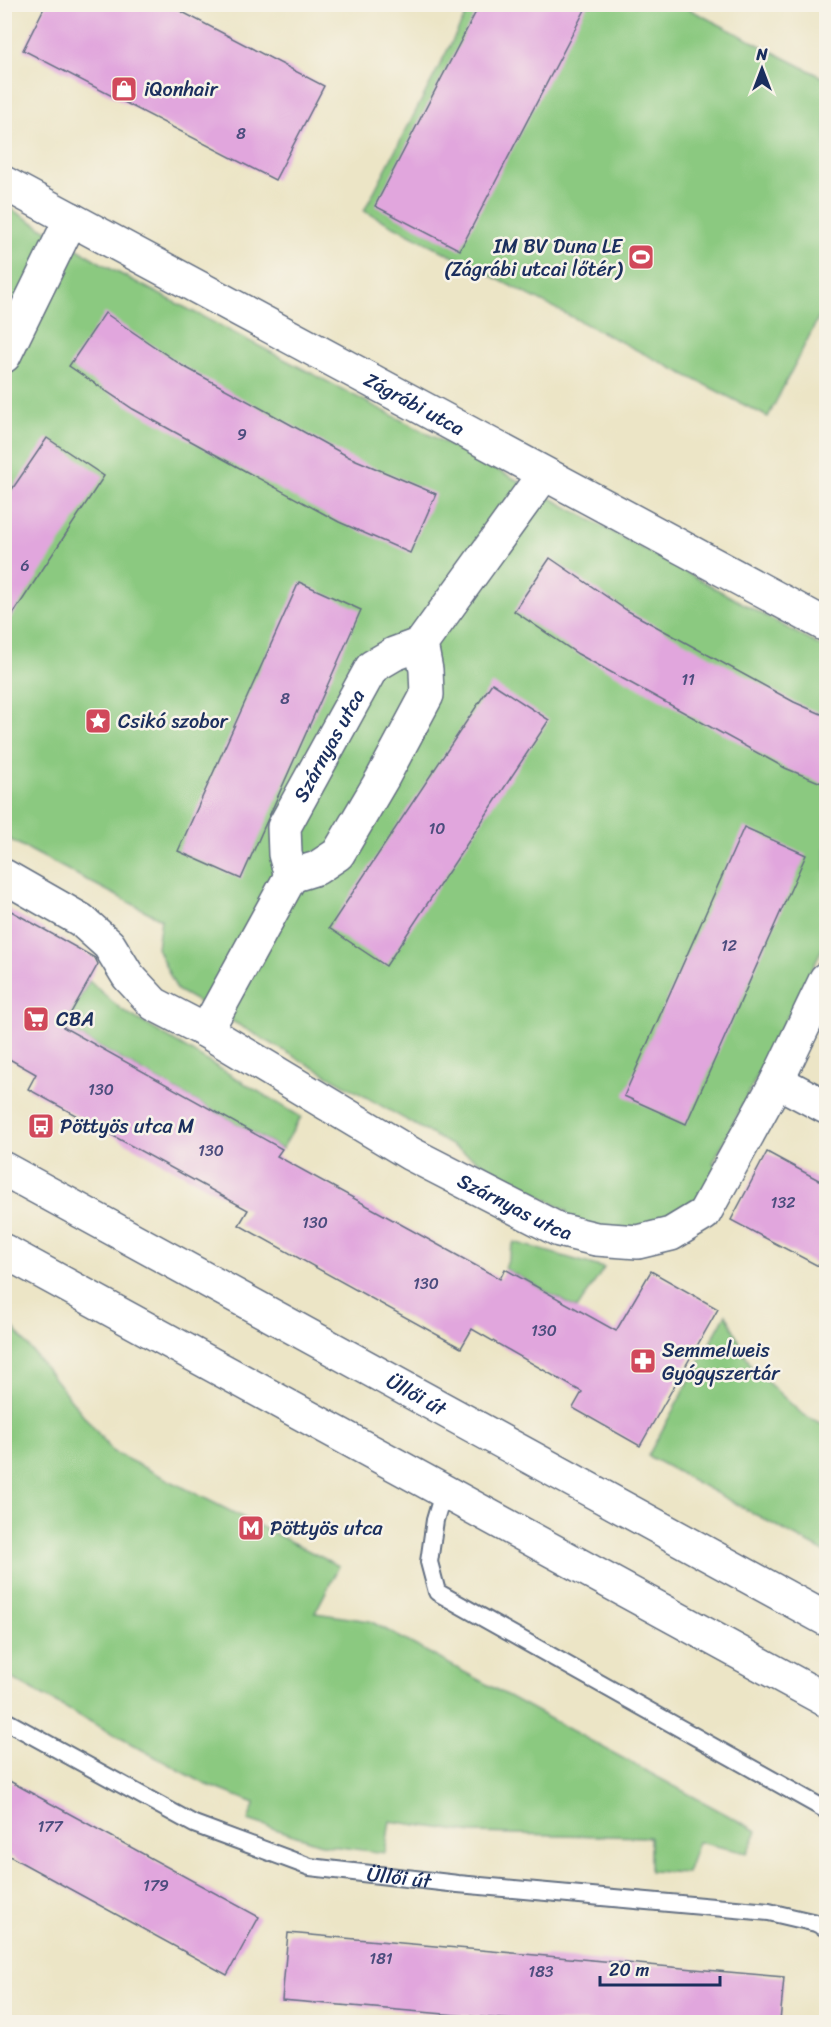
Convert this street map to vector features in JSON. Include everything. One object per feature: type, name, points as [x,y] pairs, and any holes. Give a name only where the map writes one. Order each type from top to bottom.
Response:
[{"type":"street","name":"Zágrábi utca","points":[[4,183],[826,625]]},
{"type":"street","points":[[4,356],[71,219]]},
{"type":"street","points":[[206,1031],[291,876],[317,868],[338,854],[382,779],[427,694],[426,670],[421,644],[544,474]]},
{"type":"street","name":"Szárnyas utca","points":[[291,876],[285,854],[284,827],[372,667],[394,654],[421,644]]},
{"type":"street","name":"Szárnyas utca","points":[[4,876],[81,920],[109,945],[128,976],[154,1004],[206,1031],[411,1154],[559,1230],[604,1239],[638,1242],[671,1234],[704,1214],[777,1081],[826,979]]},
{"type":"street","points":[[777,1081],[826,1107]]},
{"type":"street","name":"Üllői út","points":[[4,1169],[826,1619]]},
{"type":"street","points":[[4,1251],[439,1505],[826,1700]]},
{"type":"lane","points":[[439,1505],[429,1562],[437,1592],[826,1810]]},
{"type":"lane","name":"Üllői út","points":[[4,1720],[194,1824],[310,1867],[458,1884],[769,1912],[816,1923],[826,1928]]},
{"type":"green space","name":"IM BV Duna LE (Zágrábi utcai lőtér)","points":[[471,5],[681,5],[826,79],[826,303],[768,417],[364,211]]},
{"type":"green space","points":[[4,205],[111,269],[534,489],[826,649],[826,941],[713,1163],[728,1172],[671,1234],[559,1230],[567,1211],[177,990],[157,948],[161,919],[5,837]]},
{"type":"green space","points":[[89,981],[122,1010],[301,1117],[282,1149],[63,1027]]},
{"type":"green space","points":[[514,1242],[604,1268],[577,1309],[505,1269]]},
{"type":"green space","points":[[726,1314],[752,1368],[802,1414],[826,1426],[826,1553],[648,1456]]},
{"type":"green space","points":[[4,1321],[12,1326],[113,1452],[339,1566],[315,1613],[370,1621],[757,1831],[747,1853],[698,1842],[687,1873],[650,1871],[650,1837],[473,1833],[390,1821],[385,1853],[324,1845],[248,1820],[255,1803],[205,1784],[5,1675]]},
{"type":"building","points":[[46,4],[167,4],[324,86],[275,180],[23,50]]},
{"type":"building","points":[[480,4],[588,4],[460,250],[375,206]]},
{"type":"building","points":[[105,313],[183,366],[349,457],[436,494],[410,553],[339,522],[236,466],[133,409],[69,366]]},
{"type":"building","points":[[47,438],[104,476],[4,628],[4,501]]},
{"type":"building","points":[[550,558],[628,611],[794,702],[826,716],[826,785],[785,768],[578,654],[514,611]]},
{"type":"building","points":[[299,582],[361,610],[241,879],[178,851]]},
{"type":"building","points":[[492,683],[549,720],[386,966],[329,928]]},
{"type":"building","points":[[744,827],[806,855],[686,1124],[624,1096]]},
{"type":"building","points":[[4,907],[95,958],[98,964],[63,1027],[282,1149],[277,1156],[500,1279],[505,1269],[616,1331],[651,1271],[718,1309],[640,1446],[573,1408],[582,1392],[472,1329],[461,1348],[239,1225],[248,1210],[28,1089],[36,1074],[4,1056]]},
{"type":"building","points":[[767,1152],[826,1184],[826,1270],[731,1220]]},
{"type":"building","points":[[4,1778],[259,1917],[227,1975],[4,1853]]},
{"type":"building","points":[[288,1933],[784,1977],[780,2022],[538,2022],[282,2000]]},
{"type":"place","name":"iQonhair","points":[[124,89]]},
{"type":"place","name":"IM BV Duna LE (Zágrábi utcai lőtér)","points":[[641,257]]},
{"type":"place","name":"Csikó szobor","points":[[98,721]]},
{"type":"place","name":"CBA","points":[[36,1019]]},
{"type":"place","name":"Pöttyös utca M","points":[[41,1126]]},
{"type":"place","name":"Semmelweis Gyógyszertár","points":[[643,1361]]},
{"type":"place","name":"Pöttyös utca","points":[[251,1528]]}]
